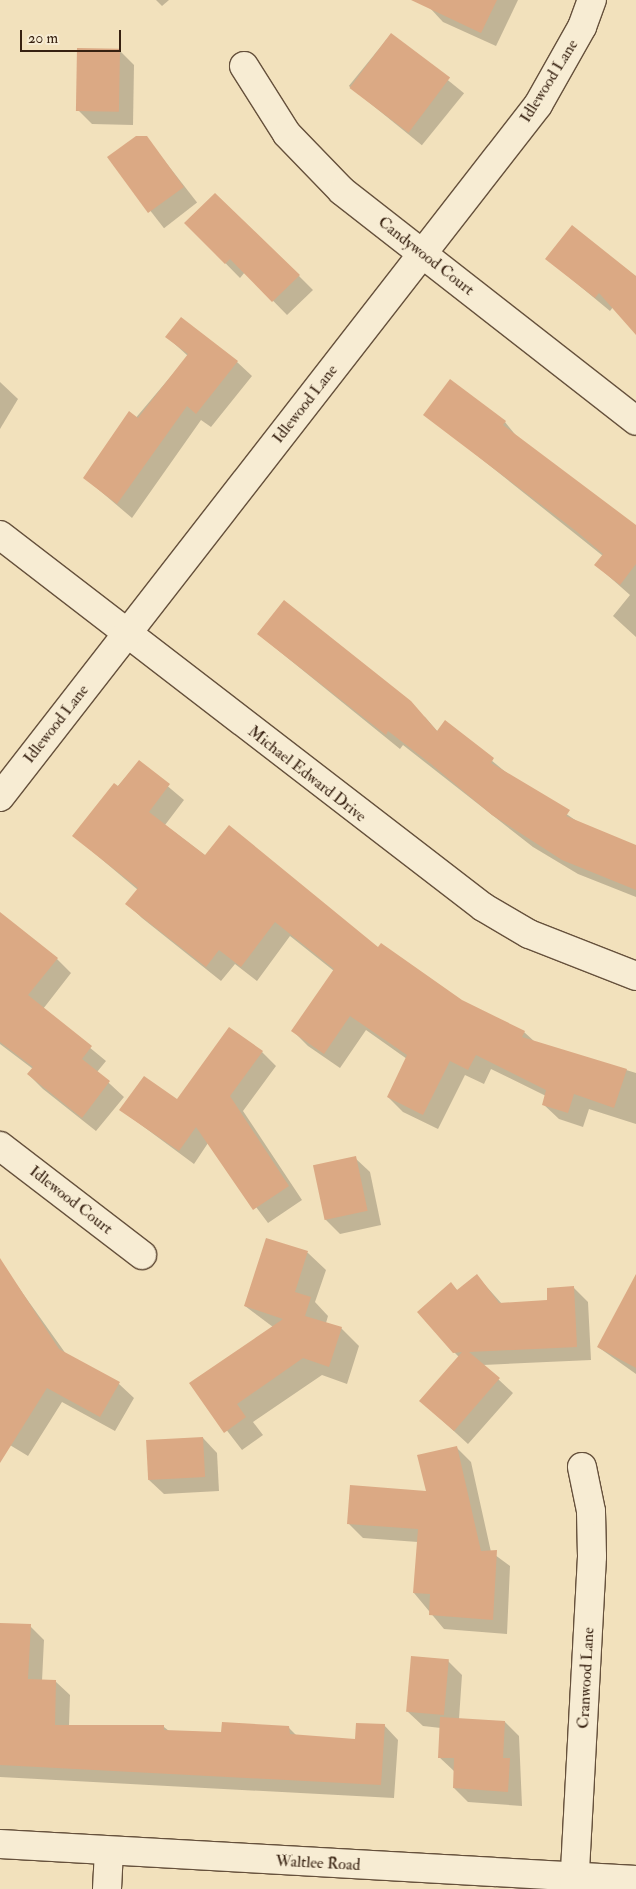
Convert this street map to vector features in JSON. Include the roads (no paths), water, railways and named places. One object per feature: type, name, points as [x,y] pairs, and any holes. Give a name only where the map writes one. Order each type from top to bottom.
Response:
[{"type":"street","name":"Idlewood Lane","points":[[0,797],[538,105],[582,27],[592,0]]},
{"type":"street","name":"Candywood Court","points":[[244,66],[286,134],[342,191],[636,421]]},
{"type":"street","name":"Michael Edward Drive","points":[[0,535],[126,634],[483,907],[529,934],[636,976]]},
{"type":"street","name":"Idlewood Court","points":[[0,1146],[142,1255]]},
{"type":"street","name":"Cranwood Lane","points":[[574,1883],[592,1556],[591,1511],[582,1467]]},
{"type":"street","name":"Waltlee Road","points":[[0,1844],[574,1883],[636,1880]]},
{"type":"street","points":[[107,1889],[109,1851]]}]
